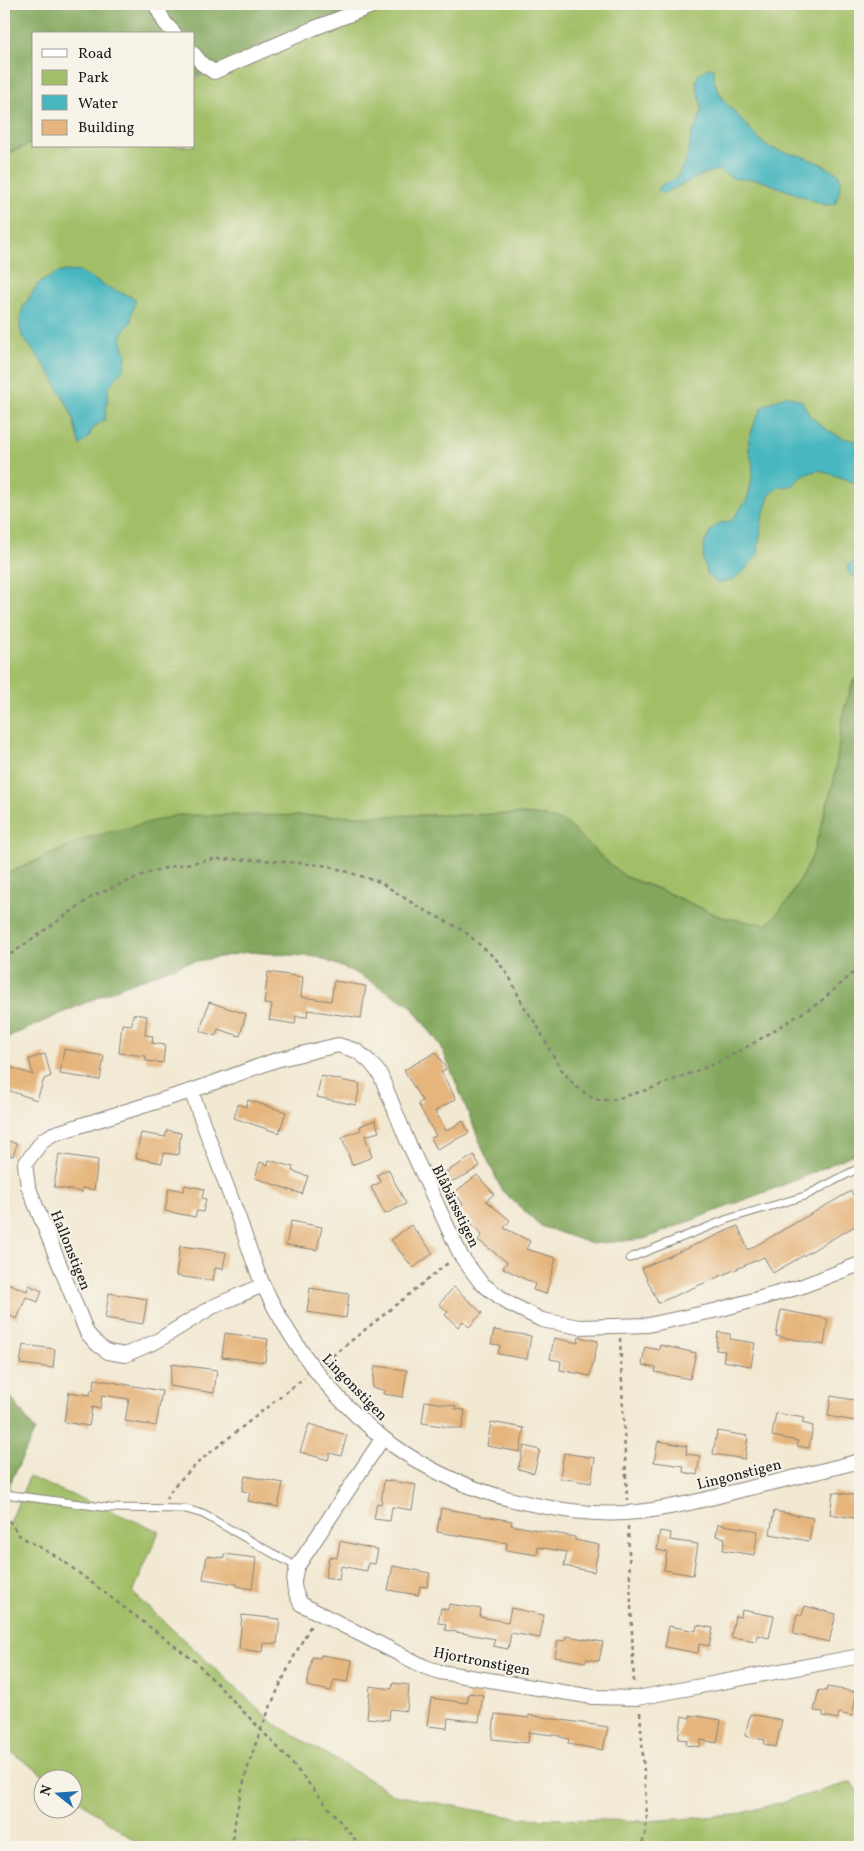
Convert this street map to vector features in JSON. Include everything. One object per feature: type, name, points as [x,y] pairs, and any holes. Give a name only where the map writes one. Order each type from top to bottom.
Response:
[{"type":"street","points":[[155,4],[164,23],[173,32]]},
{"type":"street","points":[[195,55],[202,64],[214,72],[312,29],[377,4]]},
{"type":"street","name":"Blåbärsstigen","points":[[191,1092],[276,1060],[338,1045],[357,1051],[380,1074],[407,1140],[461,1256],[481,1283],[508,1303],[542,1320],[580,1326],[648,1325],[718,1310],[800,1287],[860,1264]]},
{"type":"street","name":"Lingonstigen","points":[[191,1092],[263,1285],[307,1361],[340,1400],[382,1439],[421,1464],[464,1484],[511,1500],[590,1514],[627,1513],[683,1504],[860,1461]]},
{"type":"street","name":"Hallonstigen","points":[[191,1092],[53,1134],[43,1140],[25,1164],[28,1186],[87,1333],[98,1345],[108,1352],[125,1355],[157,1342],[212,1308],[263,1285]]},
{"type":"street","name":"Hjortronstigen","points":[[382,1439],[297,1567],[293,1580],[293,1589],[302,1604],[425,1667],[440,1672],[593,1697],[637,1698],[860,1656]]},
{"type":"lane","points":[[630,1258],[728,1219],[804,1196],[859,1168],[860,1171]]},
{"type":"lane","points":[[4,1494],[110,1508],[186,1509],[203,1514],[297,1567]]},
{"type":"path","points":[[4,959],[93,896],[145,874],[169,867],[214,859],[263,860],[332,867],[380,882],[417,906],[464,931],[496,959],[510,978],[523,1005],[538,1027],[562,1070],[575,1086],[594,1099],[600,1100],[612,1100],[650,1089],[727,1057],[782,1027],[820,1002],[860,967]]},
{"type":"path","points":[[4,1514],[20,1536],[59,1558],[196,1662],[286,1756],[361,1847]]},
{"type":"path","points":[[232,1847],[240,1800],[277,1688],[305,1635],[319,1614]]},
{"type":"path","points":[[637,1698],[640,1715],[647,1817],[645,1835],[640,1847]]},
{"type":"green space","points":[[4,4],[375,4],[195,77],[195,32],[32,32],[32,143],[4,154]]},
{"type":"green space","points":[[383,4],[860,4],[860,676],[853,681],[843,714],[834,781],[812,857],[788,901],[767,925],[721,917],[661,890],[626,877],[604,860],[566,823],[523,814],[220,815],[90,837],[4,875],[4,155],[32,144],[32,148],[195,148],[195,79]]},
{"type":"green space","points":[[860,676],[860,1151],[804,1177],[644,1239],[592,1244],[541,1226],[502,1191],[441,1046],[410,1005],[358,974],[318,957],[248,952],[186,963],[123,986],[4,1039],[4,875],[90,837],[178,815],[356,816],[523,814],[545,816],[566,823],[626,877],[661,890],[721,917],[767,925],[788,901],[812,857],[834,781],[843,714],[853,681]]},
{"type":"green space","points":[[4,1387],[35,1431],[4,1496]]},
{"type":"green space","points":[[29,1477],[159,1531],[133,1593],[275,1724],[395,1795],[518,1818],[647,1821],[736,1815],[852,1782],[860,1795],[860,1847],[143,1847],[82,1803],[82,1768],[34,1768],[4,1747],[4,1537]]},
{"type":"water","points":[[708,68],[714,68],[714,81],[723,100],[767,146],[779,151],[802,156],[839,174],[840,186],[835,204],[825,205],[755,179],[735,179],[718,170],[704,174],[662,194],[658,190],[661,185],[676,179],[686,161],[691,136],[702,109],[696,81],[699,74]]},
{"type":"water","points":[[66,271],[81,272],[105,286],[136,299],[131,323],[125,329],[121,338],[126,354],[124,368],[109,387],[105,419],[93,428],[88,438],[80,446],[71,412],[50,373],[22,336],[20,327],[23,307],[38,284],[56,273]]},
{"type":"water","points":[[787,395],[802,401],[810,416],[827,430],[843,438],[860,442],[860,486],[846,479],[818,470],[801,476],[794,485],[777,488],[769,496],[762,519],[758,554],[745,570],[732,580],[717,583],[708,575],[703,560],[704,545],[711,530],[720,523],[731,521],[747,500],[752,480],[753,465],[749,451],[749,439],[756,419],[763,406]]},
{"type":"water","points":[[860,557],[860,578],[856,578],[848,572],[847,566]]},
{"type":"building","points":[[268,972],[303,977],[301,997],[331,1001],[334,981],[366,986],[361,1018],[308,1010],[307,1017],[296,1016],[295,1024],[269,1020],[272,1005],[264,1004]]},
{"type":"building","points":[[209,1002],[246,1014],[240,1036],[218,1029],[216,1036],[200,1031]]},
{"type":"building","points":[[133,1014],[147,1016],[145,1035],[153,1036],[152,1043],[165,1045],[163,1063],[146,1061],[146,1056],[119,1053],[122,1024],[132,1025]]},
{"type":"building","points":[[64,1049],[104,1056],[100,1080],[60,1074]]},
{"type":"building","points":[[436,1052],[446,1069],[441,1072],[456,1099],[435,1111],[446,1131],[463,1121],[469,1133],[437,1149],[431,1138],[436,1136],[418,1104],[422,1101],[404,1070]]},
{"type":"building","points":[[45,1054],[51,1076],[44,1079],[37,1100],[4,1089],[4,1075],[7,1066],[33,1075],[29,1059]]},
{"type":"building","points":[[321,1076],[360,1084],[356,1105],[317,1097]]},
{"type":"building","points":[[248,1100],[286,1112],[279,1133],[234,1118],[238,1104],[246,1107]]},
{"type":"building","points":[[375,1120],[379,1132],[365,1136],[372,1157],[352,1165],[342,1137],[361,1130],[360,1126]]},
{"type":"building","points":[[167,1130],[181,1133],[178,1155],[164,1153],[162,1163],[136,1158],[141,1133],[165,1137]]},
{"type":"building","points":[[4,1139],[17,1144],[13,1156],[4,1153]]},
{"type":"building","points":[[59,1154],[98,1160],[94,1190],[82,1188],[82,1192],[54,1187]]},
{"type":"building","points":[[474,1155],[480,1166],[466,1175],[439,1187],[435,1179]]},
{"type":"building","points":[[269,1160],[293,1167],[292,1171],[308,1176],[302,1194],[255,1178],[260,1162],[268,1165]]},
{"type":"building","points":[[388,1169],[406,1204],[385,1214],[371,1187],[381,1182],[377,1175]]},
{"type":"building","points":[[477,1175],[494,1194],[486,1201],[510,1220],[504,1228],[530,1241],[526,1249],[556,1258],[546,1294],[533,1290],[535,1284],[503,1268],[507,1262],[478,1240],[482,1235],[458,1208],[463,1204],[455,1192]]},
{"type":"building","points":[[185,1185],[204,1189],[202,1198],[206,1199],[203,1212],[197,1211],[195,1217],[165,1211],[169,1188],[184,1191]]},
{"type":"building","points":[[851,1191],[860,1208],[860,1223],[773,1273],[764,1257],[658,1303],[642,1268],[738,1226],[748,1250]]},
{"type":"building","points":[[291,1221],[322,1227],[317,1250],[286,1245]]},
{"type":"building","points":[[411,1225],[433,1253],[413,1268],[391,1240]]},
{"type":"building","points":[[180,1246],[226,1252],[223,1269],[215,1268],[213,1281],[176,1276]]},
{"type":"building","points":[[7,1283],[27,1291],[29,1285],[42,1291],[38,1302],[26,1297],[17,1319],[4,1313],[4,1290]]},
{"type":"building","points":[[454,1287],[482,1313],[469,1327],[463,1321],[458,1327],[445,1315],[448,1312],[439,1304]]},
{"type":"building","points":[[310,1288],[349,1294],[346,1318],[307,1312]]},
{"type":"building","points":[[109,1293],[147,1299],[143,1324],[105,1318]]},
{"type":"building","points":[[781,1310],[828,1319],[824,1345],[776,1336]]},
{"type":"building","points":[[494,1330],[531,1336],[527,1359],[498,1354],[500,1345],[491,1344]]},
{"type":"building","points":[[718,1332],[730,1334],[730,1339],[755,1343],[751,1366],[723,1361],[725,1351],[716,1350]]},
{"type":"building","points":[[225,1333],[268,1339],[265,1362],[222,1357]]},
{"type":"building","points":[[579,1337],[598,1341],[590,1376],[560,1370],[561,1361],[550,1359],[554,1338],[578,1343]]},
{"type":"building","points":[[23,1345],[55,1349],[53,1368],[20,1364]]},
{"type":"building","points":[[660,1345],[696,1353],[690,1379],[655,1372],[656,1368],[642,1365],[645,1347],[659,1350]]},
{"type":"building","points":[[172,1364],[217,1370],[214,1393],[169,1386]]},
{"type":"building","points":[[375,1366],[407,1370],[403,1397],[383,1394],[384,1390],[372,1388]]},
{"type":"building","points":[[95,1379],[162,1391],[156,1426],[125,1421],[129,1399],[102,1395],[100,1409],[92,1407],[89,1426],[64,1422],[69,1392],[90,1395]]},
{"type":"building","points":[[831,1396],[860,1401],[860,1422],[828,1416]]},
{"type":"building","points":[[425,1401],[456,1406],[455,1409],[465,1410],[462,1429],[422,1423]]},
{"type":"building","points":[[776,1413],[804,1418],[802,1423],[813,1426],[809,1448],[797,1446],[798,1441],[772,1436]]},
{"type":"building","points":[[491,1422],[524,1428],[520,1452],[487,1446]]},
{"type":"building","points":[[309,1424],[347,1435],[341,1456],[330,1453],[328,1460],[300,1452]]},
{"type":"building","points":[[717,1431],[748,1436],[745,1459],[713,1454]]},
{"type":"building","points":[[658,1441],[687,1446],[686,1454],[700,1456],[697,1475],[683,1472],[684,1466],[654,1462]]},
{"type":"building","points":[[524,1446],[540,1450],[534,1473],[518,1469]]},
{"type":"building","points":[[564,1453],[595,1458],[591,1483],[560,1478]]},
{"type":"building","points":[[245,1476],[283,1483],[278,1507],[248,1501],[250,1492],[242,1491]]},
{"type":"building","points":[[384,1480],[416,1485],[412,1510],[392,1507],[390,1521],[374,1519],[377,1503],[381,1504]]},
{"type":"building","points":[[833,1492],[860,1496],[860,1519],[830,1514]]},
{"type":"building","points":[[441,1508],[512,1521],[511,1525],[575,1537],[575,1540],[599,1545],[594,1572],[564,1566],[567,1552],[538,1547],[537,1555],[506,1550],[507,1543],[437,1532]]},
{"type":"building","points":[[774,1511],[813,1518],[809,1541],[770,1534]]},
{"type":"building","points":[[718,1524],[758,1531],[754,1555],[723,1550],[725,1538],[716,1536]]},
{"type":"building","points":[[660,1531],[671,1533],[670,1540],[698,1544],[693,1575],[664,1570],[667,1552],[657,1550]]},
{"type":"building","points":[[340,1541],[378,1550],[375,1564],[368,1563],[367,1571],[341,1566],[339,1580],[325,1577],[329,1557],[337,1558]]},
{"type":"building","points":[[224,1554],[256,1558],[252,1589],[237,1586],[237,1584],[203,1579],[207,1556],[224,1558]]},
{"type":"building","points":[[393,1566],[430,1573],[427,1587],[420,1586],[418,1595],[388,1590]]},
{"type":"building","points":[[449,1604],[481,1609],[480,1617],[508,1622],[511,1608],[544,1615],[540,1638],[511,1633],[508,1649],[493,1646],[495,1639],[445,1630],[446,1624],[438,1623],[441,1608],[448,1610]]},
{"type":"building","points":[[805,1606],[836,1614],[829,1642],[793,1634],[797,1614],[802,1615]]},
{"type":"building","points":[[742,1610],[774,1616],[769,1638],[757,1635],[756,1641],[731,1637],[735,1616],[741,1617]]},
{"type":"building","points":[[242,1615],[280,1619],[277,1644],[263,1643],[262,1652],[239,1649]]},
{"type":"building","points":[[697,1625],[713,1628],[709,1646],[699,1644],[698,1653],[665,1647],[669,1626],[696,1631]]},
{"type":"building","points":[[566,1636],[603,1642],[599,1661],[586,1659],[586,1662],[555,1657],[558,1640],[565,1641]]},
{"type":"building","points":[[321,1655],[352,1660],[348,1682],[334,1680],[331,1691],[307,1686],[312,1657],[320,1658]]},
{"type":"building","points":[[393,1683],[409,1685],[407,1711],[390,1709],[389,1720],[367,1718],[370,1686],[392,1689]]},
{"type":"building","points":[[827,1687],[857,1692],[852,1716],[839,1713],[838,1719],[823,1716],[823,1712],[814,1711],[819,1690],[826,1691]]},
{"type":"building","points":[[469,1693],[483,1695],[479,1722],[448,1718],[447,1728],[427,1726],[431,1698],[467,1703]]},
{"type":"building","points":[[495,1714],[529,1718],[529,1715],[608,1727],[603,1750],[568,1744],[569,1739],[560,1736],[529,1732],[528,1743],[492,1739]]},
{"type":"building","points":[[750,1714],[782,1720],[776,1747],[764,1744],[765,1740],[745,1736]]},
{"type":"building","points":[[690,1715],[721,1720],[717,1743],[701,1740],[700,1747],[686,1745],[687,1740],[678,1739],[682,1716],[690,1718]]}]
